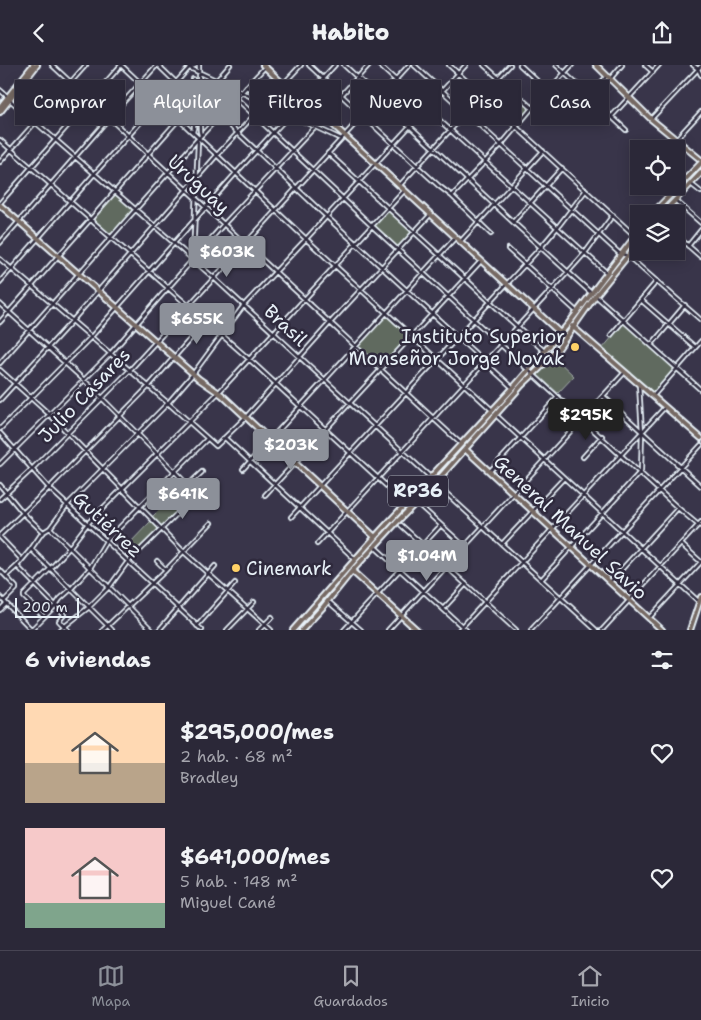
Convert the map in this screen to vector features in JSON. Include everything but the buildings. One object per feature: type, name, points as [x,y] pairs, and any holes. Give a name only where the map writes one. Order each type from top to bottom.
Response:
[{"type":"main road","points":[[0,112],[35,65]]},
{"type":"main road","points":[[596,65],[629,99],[675,140]]},
{"type":"main road","points":[[264,66],[280,80]]},
{"type":"main road","points":[[0,107],[9,98]]},
{"type":"main road","points":[[331,125],[342,137],[375,164],[566,337]]},
{"type":"main road","points":[[685,148],[701,162],[685,179]]},
{"type":"main road","points":[[670,205],[701,173]]},
{"type":"main road","points":[[660,205],[670,195]]},
{"type":"main road","points":[[0,204],[174,358],[219,392],[378,539],[363,559]]},
{"type":"main road","name":"RP36","points":[[345,580],[375,546],[378,539],[406,504],[513,388],[569,323],[630,244]]},
{"type":"main road","name":"RP36","points":[[293,630],[355,559],[435,483],[522,385],[558,349],[596,295],[630,253]]},
{"type":"main road","points":[[569,323],[701,438]]},
{"type":"main road","name":"General Manuel Savio","points":[[460,444],[662,630]]},
{"type":"main road","points":[[348,568],[417,630]]},
{"type":"main road","points":[[302,630],[344,583],[345,580],[340,577]]},
{"type":"main road","points":[[690,630],[700,599]]},
{"type":"street","name":"Uruguay","points":[[52,65],[68,80]]},
{"type":"street","points":[[72,80],[86,65]]},
{"type":"street","points":[[107,80],[121,65],[137,80]]},
{"type":"street","points":[[143,80],[158,65],[173,80]]},
{"type":"street","points":[[187,65],[217,80],[230,65]]},
{"type":"street","points":[[179,80],[190,68],[198,65],[199,80]]},
{"type":"street","points":[[288,80],[301,65]]},
{"type":"street","points":[[309,65],[323,78],[335,65]]},
{"type":"street","points":[[344,65],[358,78]]},
{"type":"street","points":[[351,104],[341,95],[370,65]]},
{"type":"street","points":[[379,65],[395,80]]},
{"type":"street","name":"Julio Casares","points":[[395,80],[409,65]]},
{"type":"street","points":[[414,65],[451,99]]},
{"type":"street","points":[[449,65],[465,80]]},
{"type":"street","points":[[442,91],[466,65]]},
{"type":"street","points":[[484,65],[531,108]]},
{"type":"street","points":[[499,78],[510,65]]},
{"type":"street","points":[[520,65],[536,80]]},
{"type":"street","points":[[556,65],[572,80]]},
{"type":"street","points":[[558,80],[572,65]]},
{"type":"street","points":[[605,80],[622,65]]},
{"type":"street","points":[[645,65],[653,72]]},
{"type":"street","points":[[626,130],[611,117],[659,65]]},
{"type":"street","points":[[693,65],[701,75]]},
{"type":"street","points":[[250,96],[241,92],[264,66]]},
{"type":"street","points":[[651,119],[701,66]]},
{"type":"street","points":[[246,87],[250,89]]},
{"type":"street","points":[[125,100],[135,89]]},
{"type":"street","points":[[0,90],[9,98]]},
{"type":"street","name":"Brasil","points":[[9,98],[15,103]]},
{"type":"street","points":[[240,102],[250,111]]},
{"type":"street","points":[[452,195],[531,110]]},
{"type":"street","points":[[675,140],[701,112]]},
{"type":"street","points":[[0,400],[250,119]]},
{"type":"street","points":[[441,122],[607,273]]},
{"type":"street","points":[[0,162],[33,125]]},
{"type":"street","name":"Brasil","points":[[40,125],[193,259],[428,475]]},
{"type":"street","points":[[0,204],[68,125]]},
{"type":"street","points":[[0,243],[103,125]]},
{"type":"street","name":"Uruguay","points":[[115,125],[460,444]]},
{"type":"street","points":[[0,282],[139,125]]},
{"type":"street","points":[[0,322],[174,125]]},
{"type":"street","points":[[185,125],[492,410]]},
{"type":"street","points":[[193,132],[194,125]]},
{"type":"street","points":[[193,259],[200,125]]},
{"type":"street","points":[[0,363],[210,125]]},
{"type":"street","points":[[229,125],[513,388]]},
{"type":"street","points":[[265,125],[699,526]]},
{"type":"street","points":[[0,429],[91,337],[281,125]]},
{"type":"street","name":"Julio Casares","points":[[0,499],[129,371],[353,125]]},
{"type":"street","points":[[374,125],[417,166],[452,195],[491,235]]},
{"type":"street","points":[[399,186],[455,125]]},
{"type":"street","points":[[479,125],[619,253],[628,256],[701,319]]},
{"type":"street","points":[[0,464],[110,354],[223,225],[314,126],[342,137]]},
{"type":"street","points":[[6,576],[22,560],[43,532],[50,529],[67,505],[168,403],[193,374],[244,305],[410,126],[590,292]]},
{"type":"street","points":[[516,127],[630,231]]},
{"type":"street","points":[[0,140],[276,383],[406,504]]},
{"type":"street","points":[[460,242],[543,151]]},
{"type":"street","points":[[328,153],[544,351]]},
{"type":"street","points":[[513,222],[562,168]]},
{"type":"street","points":[[691,184],[701,192]]},
{"type":"street","points":[[44,617],[24,595],[70,548],[87,524],[219,392],[404,191]]},
{"type":"street","points":[[291,517],[541,247],[586,191]]},
{"type":"street","points":[[675,200],[701,223]]},
{"type":"street","points":[[0,259],[168,403],[216,447],[246,417],[430,215]]},
{"type":"street","points":[[317,544],[552,290],[584,253],[612,215]]},
{"type":"street","points":[[688,246],[701,230]]},
{"type":"street","points":[[243,469],[455,238]]},
{"type":"street","points":[[685,243],[701,257]]},
{"type":"street","points":[[508,249],[575,310]]},
{"type":"street","points":[[266,495],[481,261]]},
{"type":"street","points":[[611,335],[657,281]]},
{"type":"street","points":[[596,295],[701,390]]},
{"type":"street","points":[[641,300],[695,347]]},
{"type":"street","points":[[0,304],[84,380],[189,486],[202,472]]},
{"type":"street","points":[[652,345],[685,305]]},
{"type":"street","points":[[22,560],[0,536],[148,387],[206,321]]},
{"type":"street","points":[[653,396],[701,341]]},
{"type":"street","points":[[0,371],[50,415],[184,552],[271,630]]},
{"type":"street","points":[[388,630],[625,372]]},
{"type":"street","points":[[541,580],[642,470],[639,385]]},
{"type":"street","points":[[603,396],[701,486]]},
{"type":"street","points":[[490,471],[558,397]]},
{"type":"street","points":[[459,630],[665,407]]},
{"type":"street","points":[[498,417],[696,600],[700,599]]},
{"type":"street","name":"Gutiérrez","points":[[0,433],[48,488],[202,630]]},
{"type":"street","points":[[582,457],[602,437]]},
{"type":"street","points":[[0,597],[32,629],[90,568],[106,541],[208,439]]},
{"type":"street","points":[[225,439],[355,559]]},
{"type":"street","points":[[531,630],[701,445]]},
{"type":"street","points":[[502,544],[564,478]]},
{"type":"street","points":[[435,483],[596,630]]},
{"type":"street","points":[[0,485],[43,532]]},
{"type":"street","points":[[60,630],[88,608],[128,562],[192,499]]},
{"type":"street","points":[[419,505],[465,547]]},
{"type":"street","points":[[610,582],[678,508]]},
{"type":"street","points":[[602,630],[701,522]]},
{"type":"street","points":[[103,630],[166,570],[211,523]]},
{"type":"street","points":[[401,525],[516,630]]},
{"type":"street","points":[[344,630],[441,525]]},
{"type":"street","points":[[50,529],[152,630]]},
{"type":"street","points":[[650,618],[701,562],[681,544]]},
{"type":"street","points":[[375,546],[466,630]]},
{"type":"street","points":[[31,549],[112,630]]},
{"type":"street","points":[[157,561],[166,570]]},
{"type":"street","points":[[17,565],[63,613],[64,615],[60,622],[68,630]]},
{"type":"street","points":[[159,630],[215,567]]},
{"type":"street","points":[[0,570],[16,586],[16,589],[0,610]]},
{"type":"street","points":[[197,625],[235,583]]},
{"type":"street","points":[[443,609],[466,584]]},
{"type":"street","points":[[227,630],[254,602]]},
{"type":"street","points":[[330,603],[361,630]]},
{"type":"street","points":[[260,630],[272,617]]},
{"type":"green space","points":[[521,99],[530,108],[521,118]]},
{"type":"green space","points":[[115,191],[136,209],[111,237],[90,219]]},
{"type":"green space","points":[[389,210],[412,231],[398,247],[375,225]]},
{"type":"green space","points":[[387,315],[409,336],[381,367],[358,347]]},
{"type":"green space","points":[[624,323],[675,368],[654,393],[602,349]]},
{"type":"green space","points":[[554,357],[574,376],[558,393],[538,375]]},
{"type":"green space","points":[[186,483],[190,501],[161,529],[151,518]]},
{"type":"green space","points":[[151,521],[158,529],[136,552],[128,545]]},
{"type":"place","name":"Instituto Superior Monseñor Jorge Novak","points":[[575,347]]},
{"type":"place","name":"Cinemark","points":[[236,568]]}]
